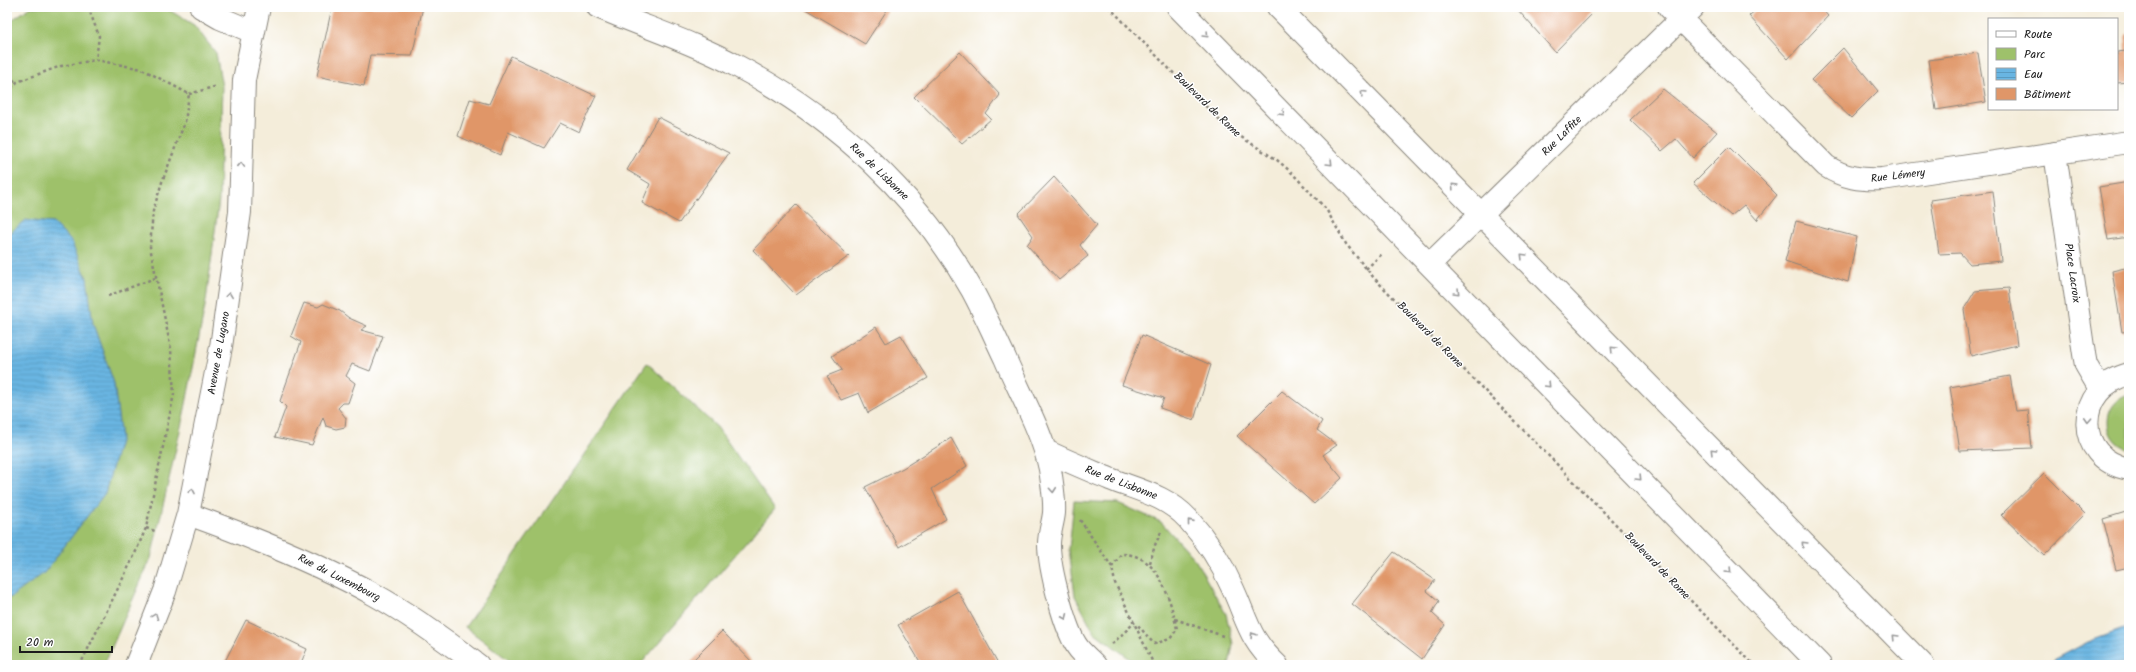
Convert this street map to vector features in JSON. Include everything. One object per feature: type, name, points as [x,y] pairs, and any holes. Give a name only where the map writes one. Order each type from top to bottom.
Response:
[{"type":"street","points":[[201,7],[220,18],[253,32]]},
{"type":"street","name":"Avenue de Lugano","points":[[136,665],[165,591],[188,514],[221,347],[240,212],[244,80],[259,7]]},
{"type":"street","name":"Rue de Lisbonne","points":[[598,7],[692,44],[738,66],[781,92],[822,120],[891,182],[922,217],[972,290],[1046,451],[1053,489],[1054,514],[1049,542],[1050,566],[1062,611],[1078,648],[1101,657]]},
{"type":"street","points":[[1178,7],[1820,665]]},
{"type":"street","points":[[1278,7],[1922,665]]},
{"type":"street","name":"Rue Laffite","points":[[1430,264],[1681,11]]},
{"type":"street","name":"Rue Lémery","points":[[1681,11],[1806,147],[1826,166],[1837,173],[1858,179],[1882,179],[2129,142]]},
{"type":"street","name":"Place Lacroix","points":[[2055,153],[2086,365],[2100,389]]},
{"type":"street","points":[[2129,374],[2114,379],[2100,389],[2095,395],[2087,419],[2089,435],[2101,456],[2114,465],[2129,469]]},
{"type":"street","name":"Rue de Lisbonne","points":[[1046,451],[1081,468],[1145,490],[1168,502],[1188,519],[1210,549],[1232,587],[1247,627],[1270,658]]},
{"type":"street","name":"Rue du Luxembourg","points":[[188,514],[300,557],[375,595],[440,636],[478,665]]},
{"type":"path","points":[[88,7],[99,36],[96,60]]},
{"type":"path","name":"Boulevard de Rome","points":[[1109,7],[1227,128],[1277,160],[1290,171],[1326,209],[1346,244],[1374,278],[1754,665]]},
{"type":"path","points":[[7,92],[17,82],[61,66],[96,60],[142,69],[189,94],[185,122],[162,182],[153,211],[150,247],[155,278],[166,317],[171,349],[174,394],[146,528],[134,556],[80,665]]},
{"type":"path","points":[[7,77],[17,82]]},
{"type":"path","points":[[108,296],[155,278]]},
{"type":"path","points":[[1150,563],[1155,545],[1163,529],[1168,502]]},
{"type":"path","points":[[1135,622],[1154,644],[1170,639],[1177,629],[1164,588],[1150,563],[1132,554],[1121,554],[1112,567],[1115,583],[1135,622],[1154,665]]},
{"type":"path","points":[[1174,619],[1270,658]]},
{"type":"path","points":[[1101,657],[1135,622]]},
{"type":"green space","points":[[31,7],[164,7],[194,25],[216,53],[222,87],[219,200],[206,301],[185,409],[151,558],[104,665],[7,665],[7,23]]},
{"type":"green space","points":[[647,363],[717,427],[775,509],[640,665],[515,665],[465,627]]},
{"type":"green space","points":[[2129,395],[2129,449],[2120,445],[2113,439],[2109,431],[2108,422],[2109,413],[2113,405],[2120,399]]},
{"type":"green space","points":[[1074,501],[1118,503],[1161,522],[1196,561],[1226,614],[1233,644],[1229,665],[1138,665],[1094,632],[1075,596],[1069,549]]},
{"type":"water","points":[[25,220],[53,223],[71,241],[87,278],[93,324],[114,383],[121,438],[105,493],[44,573],[10,598],[7,597],[7,236]]},
{"type":"water","points":[[2129,627],[2129,665],[2044,665],[2088,642]]},
{"type":"building","points":[[332,7],[423,7],[412,56],[370,55],[364,86],[317,76]]},
{"type":"building","points":[[802,7],[889,7],[865,44]]},
{"type":"building","points":[[1519,7],[1589,7],[1594,12],[1555,52],[1517,9]]},
{"type":"building","points":[[1759,7],[1820,7],[1828,16],[1788,59],[1749,16]]},
{"type":"building","points":[[2125,34],[2129,34],[2129,82],[2118,83],[2118,52],[2126,51]]},
{"type":"building","points":[[1843,48],[1878,91],[1851,118],[1811,80]]},
{"type":"building","points":[[960,52],[1000,95],[986,114],[991,119],[962,144],[914,97]]},
{"type":"building","points":[[1978,53],[1986,102],[1936,110],[1929,60]]},
{"type":"building","points":[[511,56],[596,96],[579,132],[560,123],[544,148],[508,132],[500,155],[458,136],[470,99],[489,104]]},
{"type":"building","points":[[1663,89],[1717,132],[1693,158],[1676,139],[1662,151],[1630,120]]},
{"type":"building","points":[[658,117],[729,153],[679,223],[642,203],[650,184],[627,170]]},
{"type":"building","points":[[1729,147],[1777,195],[1757,220],[1744,205],[1731,216],[1693,183]]},
{"type":"building","points":[[1054,177],[1097,225],[1080,245],[1088,256],[1059,280],[1027,245],[1033,236],[1018,214]]},
{"type":"building","points":[[2129,182],[2129,237],[2108,240],[2099,187]]},
{"type":"building","points":[[1993,191],[2001,261],[1970,264],[1960,253],[1939,254],[1931,200]]},
{"type":"building","points":[[796,205],[849,256],[796,295],[753,250]]},
{"type":"building","points":[[1796,221],[1857,237],[1848,282],[1785,261]]},
{"type":"building","points":[[2129,267],[2129,331],[2122,332],[2112,271]]},
{"type":"building","points":[[2009,288],[2017,345],[1971,356],[1964,309],[1975,291]]},
{"type":"building","points":[[304,303],[318,307],[323,304],[340,311],[349,318],[367,326],[361,330],[383,336],[370,371],[352,364],[346,376],[355,383],[348,403],[343,403],[338,408],[346,418],[345,427],[336,429],[326,426],[323,417],[312,445],[275,437],[286,407],[280,401],[301,342],[291,336]]},
{"type":"building","points":[[876,327],[886,343],[901,335],[928,378],[868,413],[859,393],[841,400],[827,376],[842,370],[832,356]]},
{"type":"building","points":[[1142,335],[1211,365],[1194,420],[1160,408],[1164,398],[1122,385]]},
{"type":"building","points":[[2010,376],[2016,411],[2028,410],[2032,448],[1960,451],[1950,387]]},
{"type":"building","points":[[1282,391],[1322,421],[1317,430],[1337,445],[1323,455],[1342,478],[1314,504],[1237,436]]},
{"type":"building","points":[[951,438],[967,466],[932,489],[946,519],[899,547],[865,487],[903,468]]},
{"type":"building","points":[[2044,473],[2085,514],[2044,556],[2001,515]]},
{"type":"building","points":[[2129,511],[2129,567],[2116,570],[2103,519]]},
{"type":"building","points":[[1394,552],[1435,580],[1427,591],[1439,601],[1432,613],[1445,625],[1422,659],[1352,604]]},
{"type":"building","points":[[958,591],[999,665],[922,665],[898,625]]},
{"type":"building","points":[[246,620],[307,649],[300,665],[223,665]]},
{"type":"building","points":[[722,631],[755,665],[688,665]]}]
